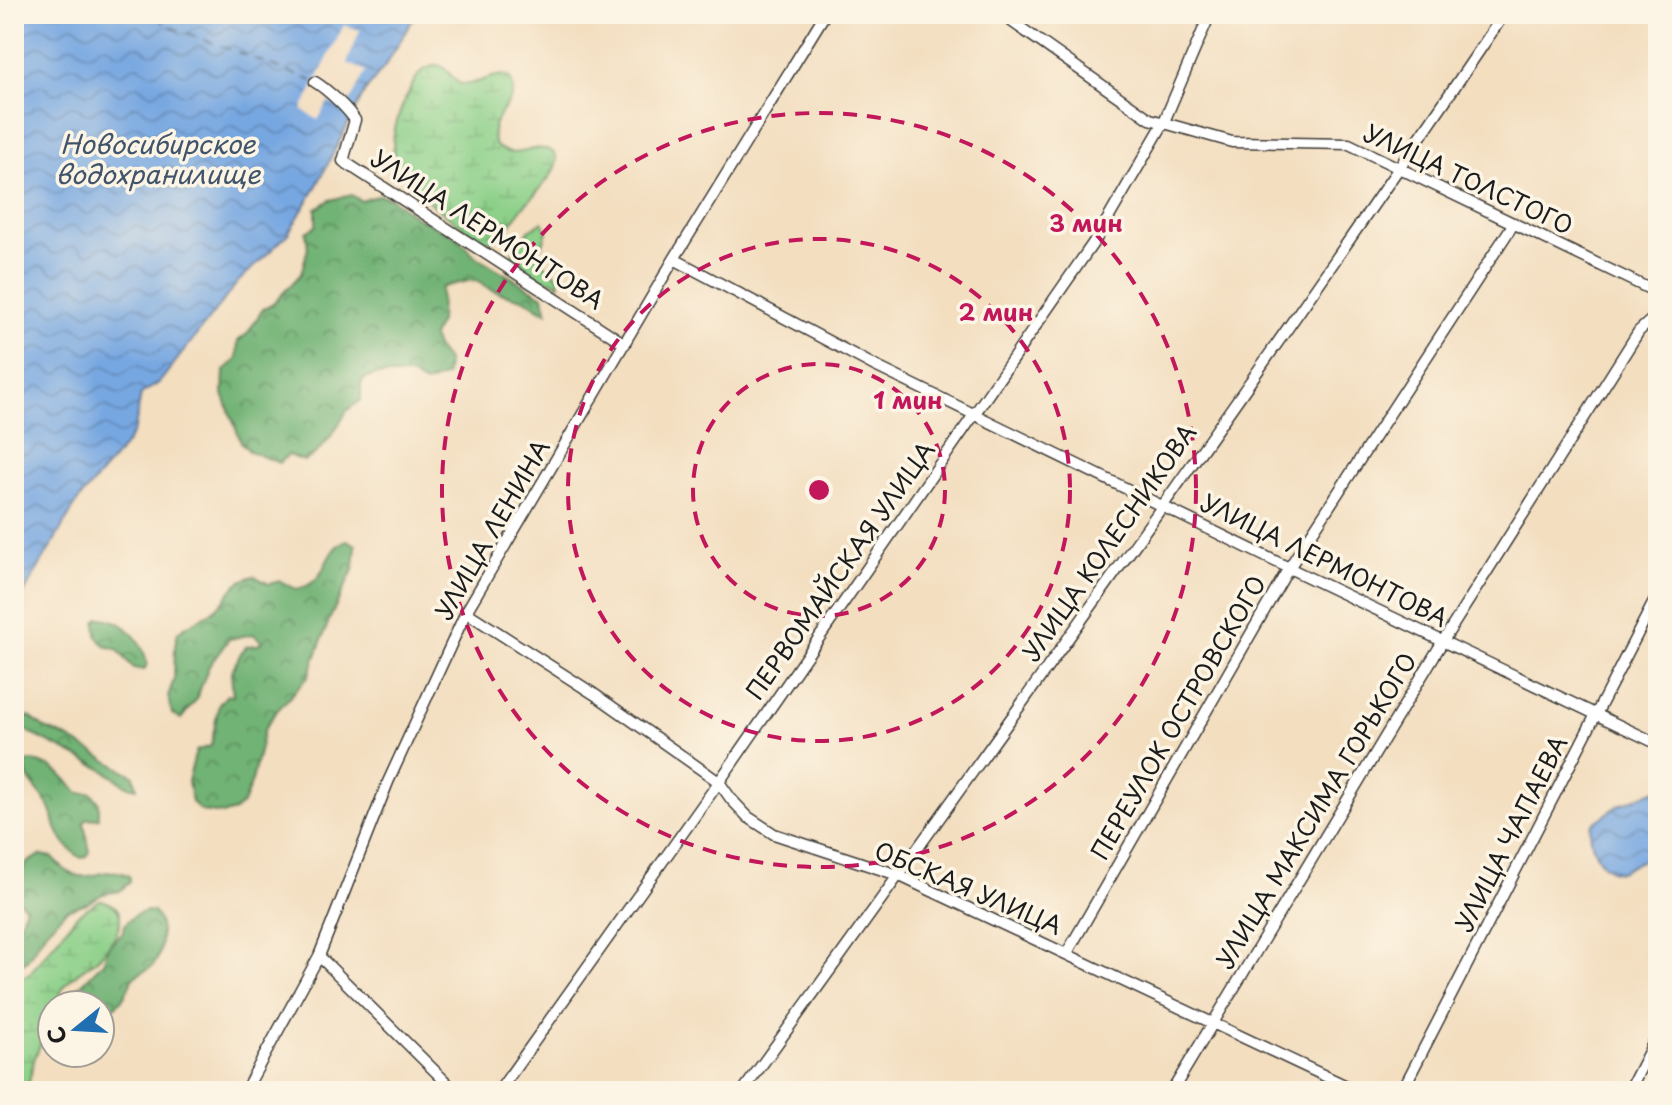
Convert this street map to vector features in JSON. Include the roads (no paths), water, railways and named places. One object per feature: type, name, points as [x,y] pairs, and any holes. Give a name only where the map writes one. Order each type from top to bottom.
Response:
[{"type":"street","name":"УЛИЦА ЛЕНИНА","points":[[245,1091],[319,956],[388,782],[466,612],[674,259],[825,14]]},
{"type":"street","name":"УЛИЦА ТОЛСТОГО","points":[[1001,14],[1150,119],[1232,142],[1349,144],[1658,293]]},
{"type":"street","name":"ПЕРВОМАЙСКАЯ УЛИЦА","points":[[499,1091],[719,782],[1098,236],[1163,124],[1210,14]]},
{"type":"street","name":"УЛИЦА КОЛЕСНИКОВА","points":[[743,1091],[1162,505],[1399,169],[1504,14]]},
{"type":"street","name":"УЛИЦА ЛЕРМОНТОВА","points":[[315,82],[345,107],[355,120],[343,161],[625,344]]},
{"type":"street","name":"ПЕРЕУЛОК ОСТРОВСКОГО","points":[[1067,953],[1289,568],[1514,223]]},
{"type":"street","name":"УЛИЦА ЛЕРМОНТОВА","points":[[674,259],[875,366],[1658,744]]},
{"type":"street","name":"УЛИЦА МАКСИМА ГОРЬКОГО","points":[[1172,1091],[1443,641],[1639,331],[1658,314]]},
{"type":"street","name":"УЛИЦА ЧАПАЕВА","points":[[1402,1091],[1658,594]]},
{"type":"street","name":"ОБСКАЯ УЛИЦА","points":[[466,612],[594,694],[719,782],[748,817],[774,834],[898,875],[1357,1091]]},
{"type":"street","points":[[319,956],[455,1091]]},
{"type":"street","points":[[1629,1091],[1658,1034]]},
{"type":"water","name":"Новосибирское водохранилище","points":[[14,14],[416,14],[386,65],[365,91],[314,191],[287,235],[238,282],[159,383],[141,394],[135,428],[127,443],[77,502],[14,610]]},
{"type":"water","points":[[1658,789],[1658,852],[1620,872],[1606,867],[1593,848],[1591,825],[1619,805]]}]
